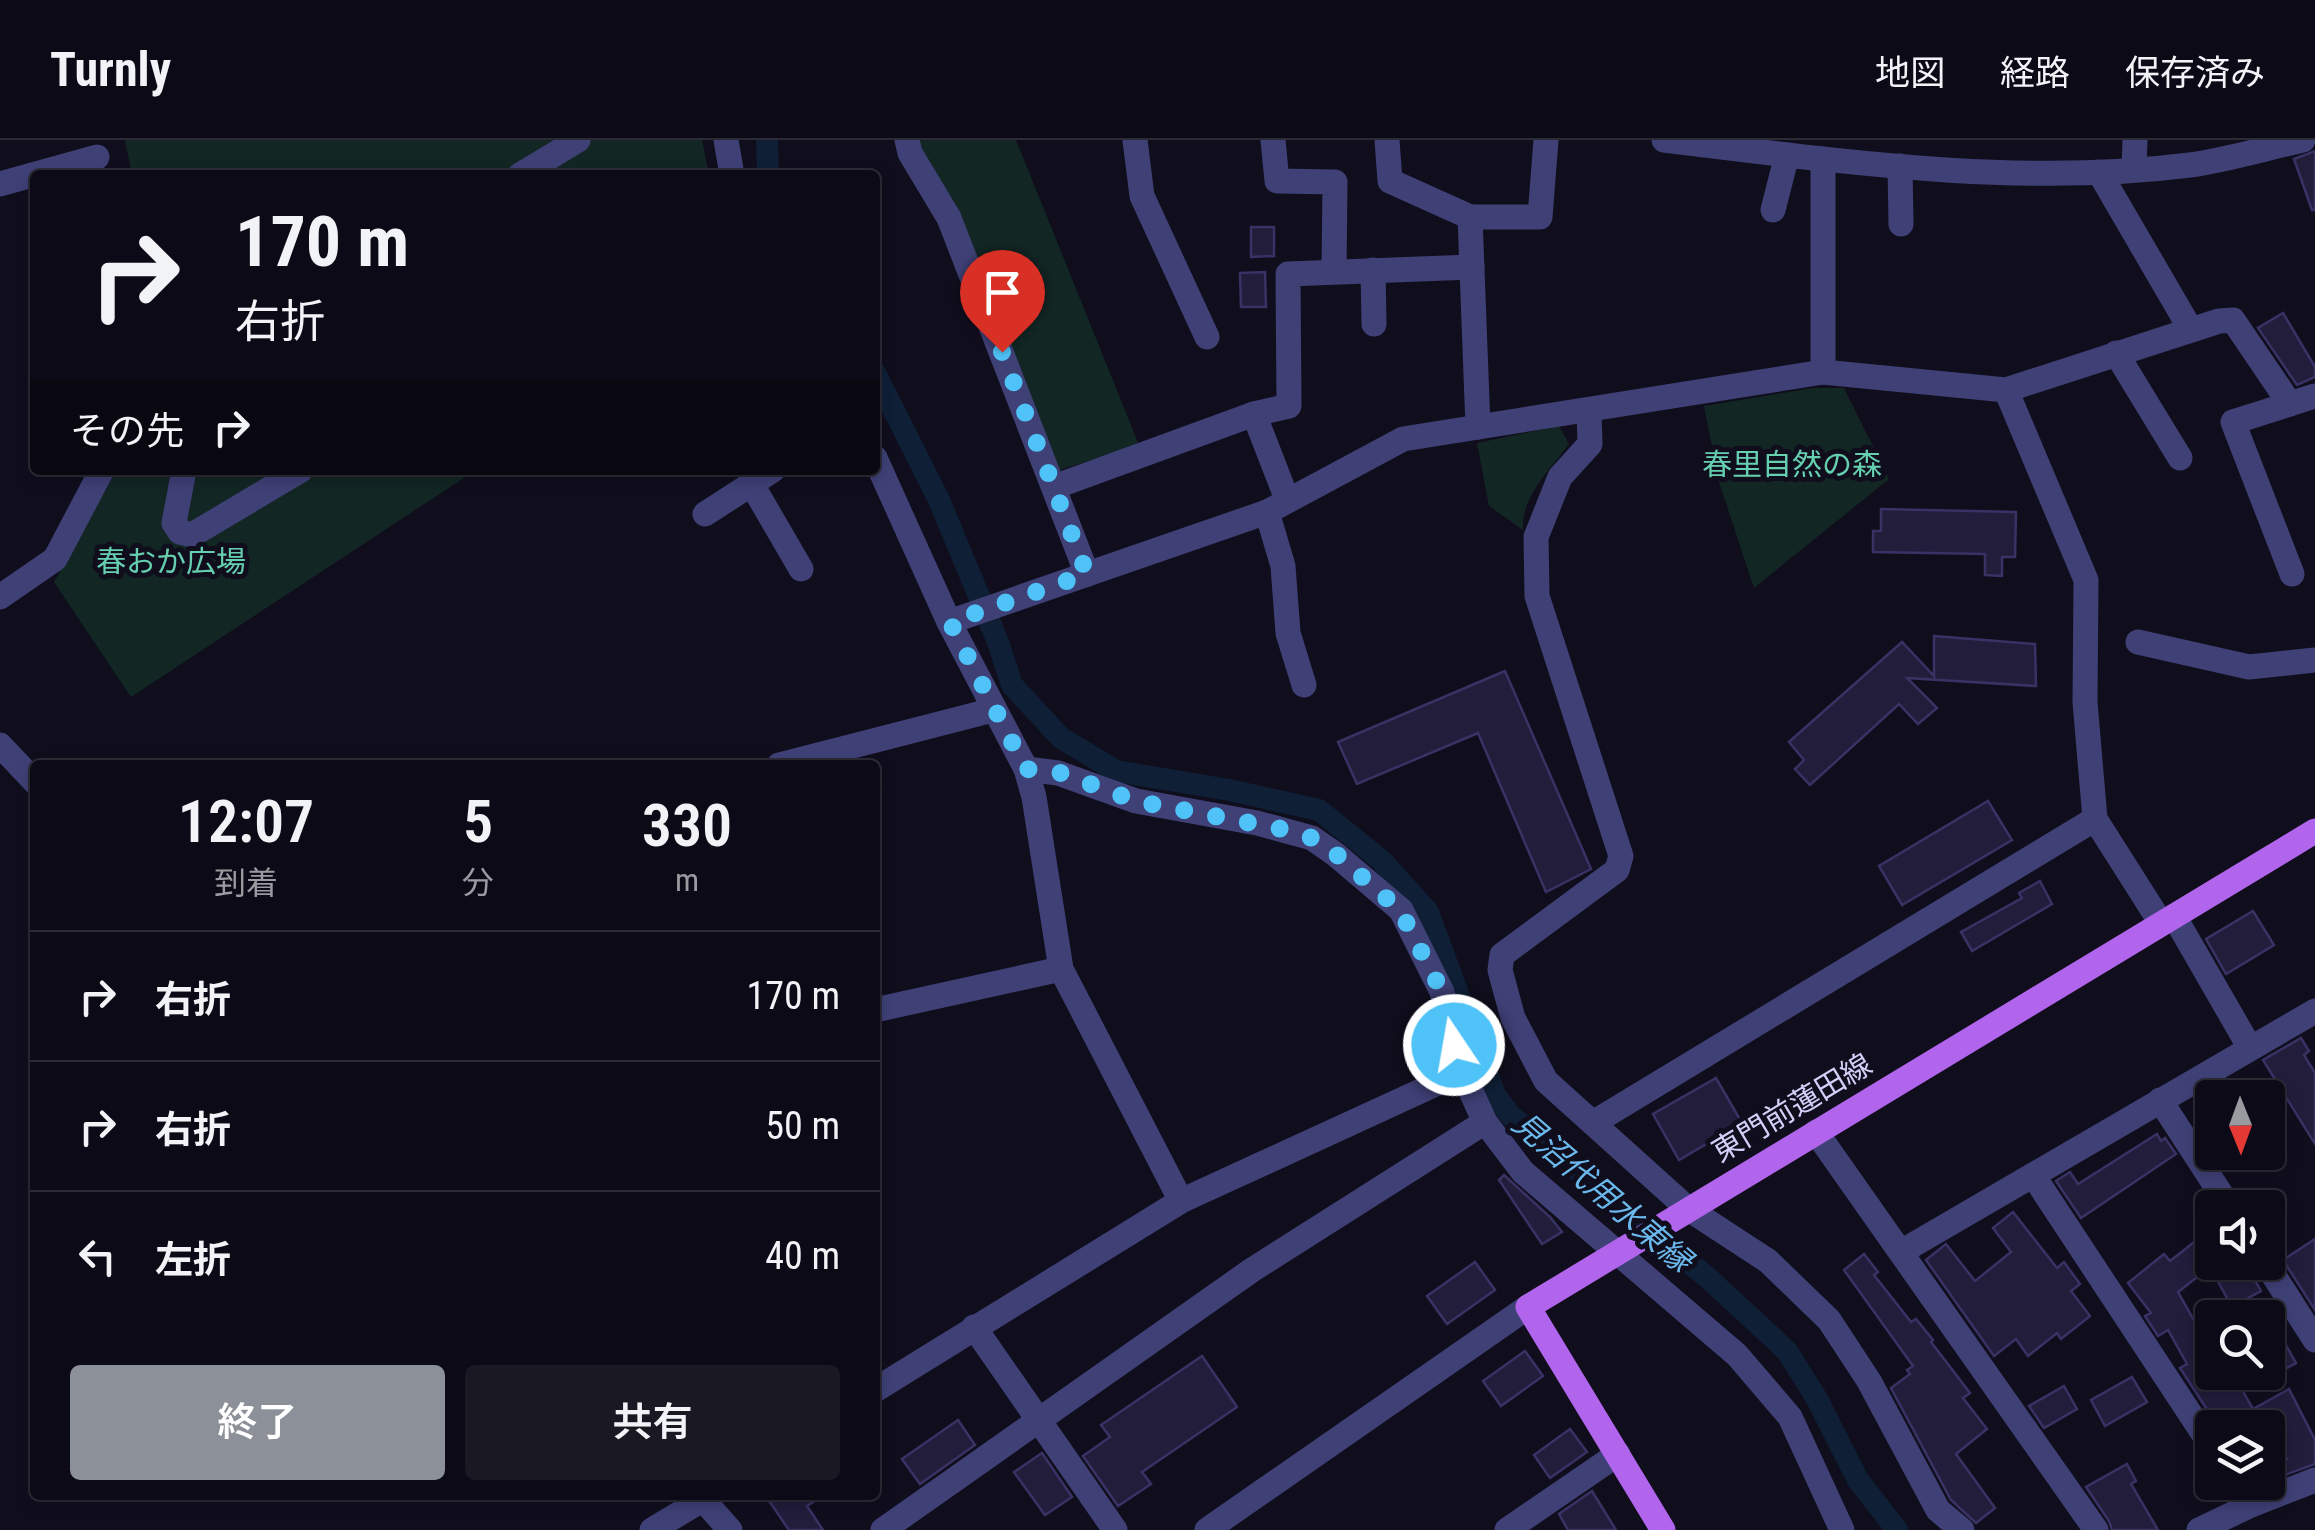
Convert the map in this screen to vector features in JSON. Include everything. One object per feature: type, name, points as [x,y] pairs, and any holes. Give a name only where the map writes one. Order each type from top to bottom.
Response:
[{"type":"main road","name":"東門前蓮田線","points":[[1528,1306],[2315,831]]},
{"type":"main road","points":[[1528,1306],[1664,1530]]},
{"type":"street","points":[[528,170],[578,140]]},
{"type":"street","points":[[726,140],[731,170]]},
{"type":"street","points":[[907,140],[910,153],[949,218],[1087,574]]},
{"type":"street","points":[[1135,140],[1142,196],[1206,337]]},
{"type":"street","points":[[1273,140],[1277,181],[1336,182],[1334,271]]},
{"type":"street","points":[[1386,140],[1390,180],[1470,217],[1540,217],[1546,140]]},
{"type":"street","points":[[1664,140],[1786,155],[1838,153],[1900,166],[2009,173],[2192,165],[2302,140]]},
{"type":"street","points":[[2134,169],[2135,140]]},
{"type":"street","points":[[1823,372],[1838,153]]},
{"type":"street","points":[[1773,210],[1786,155]]},
{"type":"street","points":[[50,170],[96,157]]},
{"type":"street","points":[[1900,166],[1901,224]]},
{"type":"street","points":[[2098,172],[2191,330]]},
{"type":"street","points":[[0,184],[30,176]]},
{"type":"street","points":[[1470,217],[1478,426]]},
{"type":"street","points":[[1054,488],[1254,414],[1289,406],[1288,274],[1472,266]]},
{"type":"street","points":[[1373,270],[1374,324]]},
{"type":"street","points":[[957,619],[1277,506],[1403,439],[1478,426],[1588,412],[1823,372],[2006,390],[2219,321],[2233,320],[2290,404]]},
{"type":"street","points":[[2116,353],[2180,458]]},
{"type":"street","points":[[2006,390],[2086,580],[2085,702],[2095,819],[2167,920],[2250,1048]]},
{"type":"street","points":[[2292,574],[2234,422],[2315,396]]},
{"type":"street","points":[[1588,412],[1590,444],[1560,477],[1536,537],[1537,596],[1621,856],[1617,870],[1502,955],[1500,970],[1512,1018],[1546,1082],[1686,1208],[1768,1261],[1829,1320],[1868,1381],[1938,1510],[1962,1530]]},
{"type":"street","points":[[1254,414],[1277,506],[1288,634],[1304,685]]},
{"type":"street","points":[[880,468],[957,619],[993,710],[1026,769],[1034,797],[1060,969],[1182,1202]]},
{"type":"street","points":[[0,597],[54,559],[99,475]]},
{"type":"street","points":[[183,475],[174,523],[180,532],[192,534],[292,475]]},
{"type":"street","points":[[705,514],[762,476],[801,568]]},
{"type":"street","points":[[2138,642],[2250,666],[2315,660]]},
{"type":"street","points":[[798,760],[993,710]]},
{"type":"street","points":[[0,745],[30,777]]},
{"type":"street","points":[[1026,769],[1058,772],[1136,801],[1312,838],[1400,910],[1442,992],[1462,1072],[1485,1122],[1524,1172],[1623,1248],[1737,1356],[1790,1418],[1842,1530]]},
{"type":"street","points":[[1592,1123],[2095,819]]},
{"type":"street","points":[[880,1009],[1060,969]]},
{"type":"street","points":[[1901,1252],[2250,1048],[2312,1019]]},
{"type":"street","points":[[880,1387],[1182,1202],[1462,1072]]},
{"type":"street","points":[[2160,1100],[2218,1190]]},
{"type":"street","points":[[883,1530],[1252,1270],[1485,1122]]},
{"type":"street","points":[[1816,1132],[2096,1530]]},
{"type":"street","points":[[2032,1175],[2195,1421]]},
{"type":"street","points":[[2278,1280],[2312,1328]]},
{"type":"street","points":[[1206,1530],[1528,1306]]},
{"type":"street","points":[[974,1327],[1115,1530]]},
{"type":"street","points":[[1506,1530],[1618,1454]]},
{"type":"street","points":[[2199,1530],[2315,1480]]},
{"type":"street","points":[[652,1530],[698,1500]]},
{"type":"street","points":[[707,1500],[730,1530]]},
{"type":"street","points":[[2248,1500],[2251,1505]]},
{"type":"green space","points":[[125,140],[702,140],[708,170],[131,170]]},
{"type":"green space","points":[[914,140],[1016,140],[1139,445],[1056,471],[953,199],[939,199]]},
{"type":"green space","name":"春里自然の森","points":[[1813,388],[1844,388],[1889,479],[1754,588],[1719,482],[1704,406]]},
{"type":"green space","points":[[1559,426],[1569,444],[1532,495],[1523,530],[1489,506],[1477,443]]},
{"type":"green space","name":"春おか広場","points":[[114,475],[468,475],[131,697],[54,582]]},
{"type":"building","points":[[2315,151],[2315,210],[2312,210],[2294,159]]},
{"type":"building","points":[[1251,227],[1274,227],[1274,256],[1251,257]]},
{"type":"building","points":[[1265,272],[1266,307],[1241,307],[1240,273]]},
{"type":"building","points":[[2283,313],[2315,367],[2315,377],[2297,385],[2258,328]]},
{"type":"building","points":[[1881,509],[2016,512],[2015,557],[2002,557],[2002,576],[1985,575],[1985,554],[1873,552],[1873,531],[1881,531]]},
{"type":"building","points":[[1934,636],[2035,644],[2036,686],[1907,678],[1937,708],[1918,724],[1899,704],[1810,785],[1795,769],[1804,760],[1789,742],[1902,642],[1934,676]]},
{"type":"building","points":[[1505,671],[1591,869],[1546,892],[1478,733],[1357,784],[1338,742]]},
{"type":"building","points":[[1988,801],[2012,840],[1902,905],[1879,866]]},
{"type":"building","points":[[2040,881],[2052,904],[1972,951],[1961,932],[2022,898],[2019,893]]},
{"type":"building","points":[[2253,911],[2274,945],[2226,974],[2206,939]]},
{"type":"building","points":[[2301,1038],[2309,1051],[2304,1055],[2315,1073],[2315,1144],[2285,1096],[2285,1080],[2275,1080],[2263,1060]]},
{"type":"building","points":[[1716,1078],[1742,1123],[1679,1160],[1653,1114]]},
{"type":"building","points":[[2157,1134],[2161,1141],[2165,1138],[2176,1154],[2081,1218],[2056,1181],[2070,1172],[2078,1184]]},
{"type":"building","points":[[1504,1175],[1562,1232],[1542,1244],[1499,1180]]},
{"type":"building","points":[[2013,1212],[2057,1268],[2064,1262],[2080,1284],[2071,1291],[2090,1316],[2061,1339],[2057,1333],[2028,1356],[2016,1339],[1994,1356],[1926,1260],[1946,1244],[1975,1281],[2011,1252],[1993,1228]]},
{"type":"building","points":[[2315,1239],[2315,1310],[2285,1263],[2285,1259]]},
{"type":"building","points":[[2195,1241],[2195,1279],[2178,1292],[2195,1322],[2195,1390],[2242,1390],[2253,1409],[2289,1389],[2315,1440],[2315,1464],[2285,1475],[2285,1410],[2207,1410],[2180,1368],[2187,1364],[2168,1330],[2158,1336],[2145,1316],[2151,1313],[2128,1283],[2164,1254],[2170,1261]]},
{"type":"building","points":[[1864,1254],[1878,1272],[1874,1275],[1911,1322],[1916,1319],[1933,1340],[1970,1393],[1963,1398],[1987,1429],[1956,1454],[1995,1508],[1976,1523],[1951,1500],[1891,1388],[1910,1374],[1907,1370],[1913,1366],[1844,1270]]},
{"type":"building","points":[[1475,1262],[1495,1290],[1447,1324],[1427,1296]]},
{"type":"building","points":[[2217,1280],[2255,1280],[2261,1291],[2245,1300],[2228,1300]]},
{"type":"building","points":[[2285,1344],[2296,1363],[2285,1369]]},
{"type":"building","points":[[1525,1351],[1543,1376],[1501,1406],[1483,1381]]},
{"type":"building","points":[[1202,1356],[1237,1407],[1142,1472],[1151,1484],[1118,1506],[1083,1456],[1110,1437],[1101,1425]]},
{"type":"building","points":[[2132,1377],[2147,1402],[2105,1426],[2091,1400]]},
{"type":"building","points":[[2064,1386],[2077,1409],[2044,1428],[2029,1406]]},
{"type":"building","points":[[958,1420],[975,1445],[920,1484],[902,1459]]},
{"type":"building","points":[[1570,1429],[1587,1452],[1550,1478],[1534,1455]]},
{"type":"building","points":[[1042,1453],[1072,1497],[1045,1515],[1014,1472]]},
{"type":"building","points":[[2127,1464],[2136,1481],[2131,1484],[2158,1530],[2112,1530],[2086,1487]]},
{"type":"building","points":[[1592,1491],[1616,1530],[1568,1530],[1559,1514]]},
{"type":"building","points":[[768,1500],[816,1500],[807,1506],[823,1530],[789,1530]]},
{"type":"waterway","name":"見沼代用水東縁","points":[[767,140],[768,170]]},
{"type":"waterway","name":"見沼代用水東縁","points":[[880,383],[939,500],[1012,685],[1061,738],[1116,771],[1319,810],[1381,860],[1428,912],[1495,1095],[1510,1115],[1708,1278],[1787,1351],[1817,1399],[1858,1480],[1897,1530]]},
{"type":"route","points":[[1002,352],[1087,574],[950,622],[1026,769],[1058,772],[1136,801],[1257,823],[1312,838],[1400,910],[1442,992],[1454,1045]]}]
